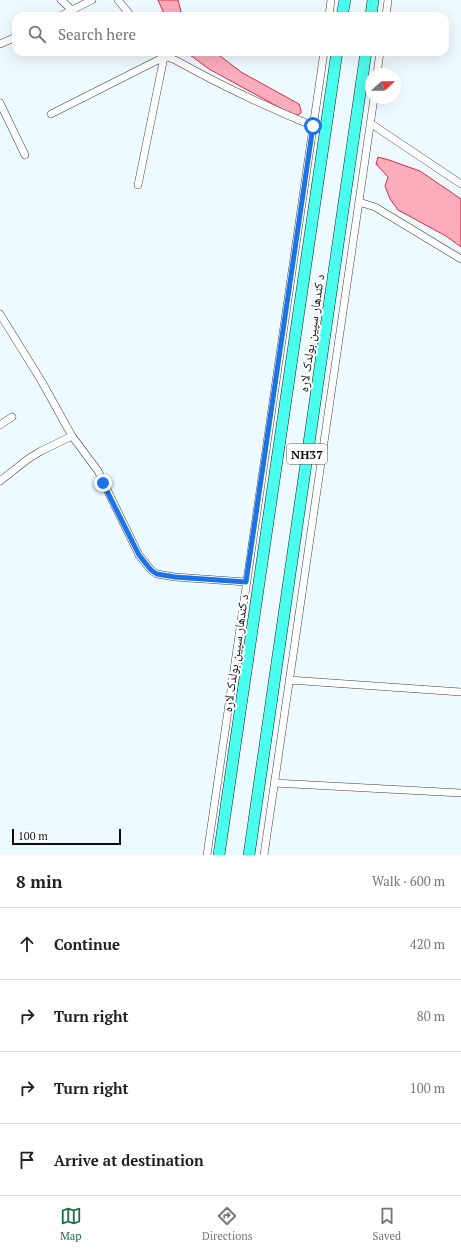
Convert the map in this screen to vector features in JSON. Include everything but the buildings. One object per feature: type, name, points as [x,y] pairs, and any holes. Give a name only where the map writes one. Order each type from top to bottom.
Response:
[{"type":"highway","points":[[343,12],[345,0]]},
{"type":"highway","points":[[372,12],[373,0]]},
{"type":"highway","name":"د کندهار سپین بولدک لاره","points":[[219,855],[336,56]]},
{"type":"highway","name":"د کندهار سپین بولدک لاره","points":[[249,855],[365,56]]},
{"type":"street","points":[[61,0],[72,10]]},
{"type":"street","points":[[68,12],[92,0]]},
{"type":"street","points":[[118,0],[128,12]]},
{"type":"street","points":[[330,12],[331,0]]},
{"type":"street","points":[[386,12],[388,0]]},
{"type":"street","points":[[0,44],[12,39]]},
{"type":"street","points":[[51,114],[158,56]]},
{"type":"street","points":[[138,185],[162,56]]},
{"type":"street","points":[[166,56],[283,114],[313,126]]},
{"type":"street","points":[[207,855],[323,56]]},
{"type":"street","points":[[378,68],[379,56]]},
{"type":"street","points":[[0,103],[25,155]]},
{"type":"street","points":[[266,855],[274,783],[373,104]]},
{"type":"street","points":[[370,123],[461,184]]},
{"type":"street","points":[[358,202],[375,207],[461,259]]},
{"type":"street","points":[[0,314],[42,382],[72,436],[98,471],[139,555],[151,570],[157,574],[175,577],[246,582]]},
{"type":"street","points":[[0,425],[12,417]]},
{"type":"street","points":[[0,481],[28,459],[72,436]]},
{"type":"street","points":[[289,680],[461,692]]},
{"type":"street","points":[[274,783],[461,793]]},
{"type":"shaded area","points":[[158,0],[178,0],[181,12],[163,12]]},
{"type":"shaded area","points":[[191,56],[220,56],[241,72],[299,104],[301,113],[298,115],[293,115],[209,69]]},
{"type":"shaded area","points":[[378,157],[420,171],[461,199],[461,247],[446,236],[398,210],[390,199],[385,186],[388,177],[376,164]]},
{"type":"route","points":[[103,483],[139,555],[151,570],[157,574],[175,577],[246,582],[313,126]]}]
